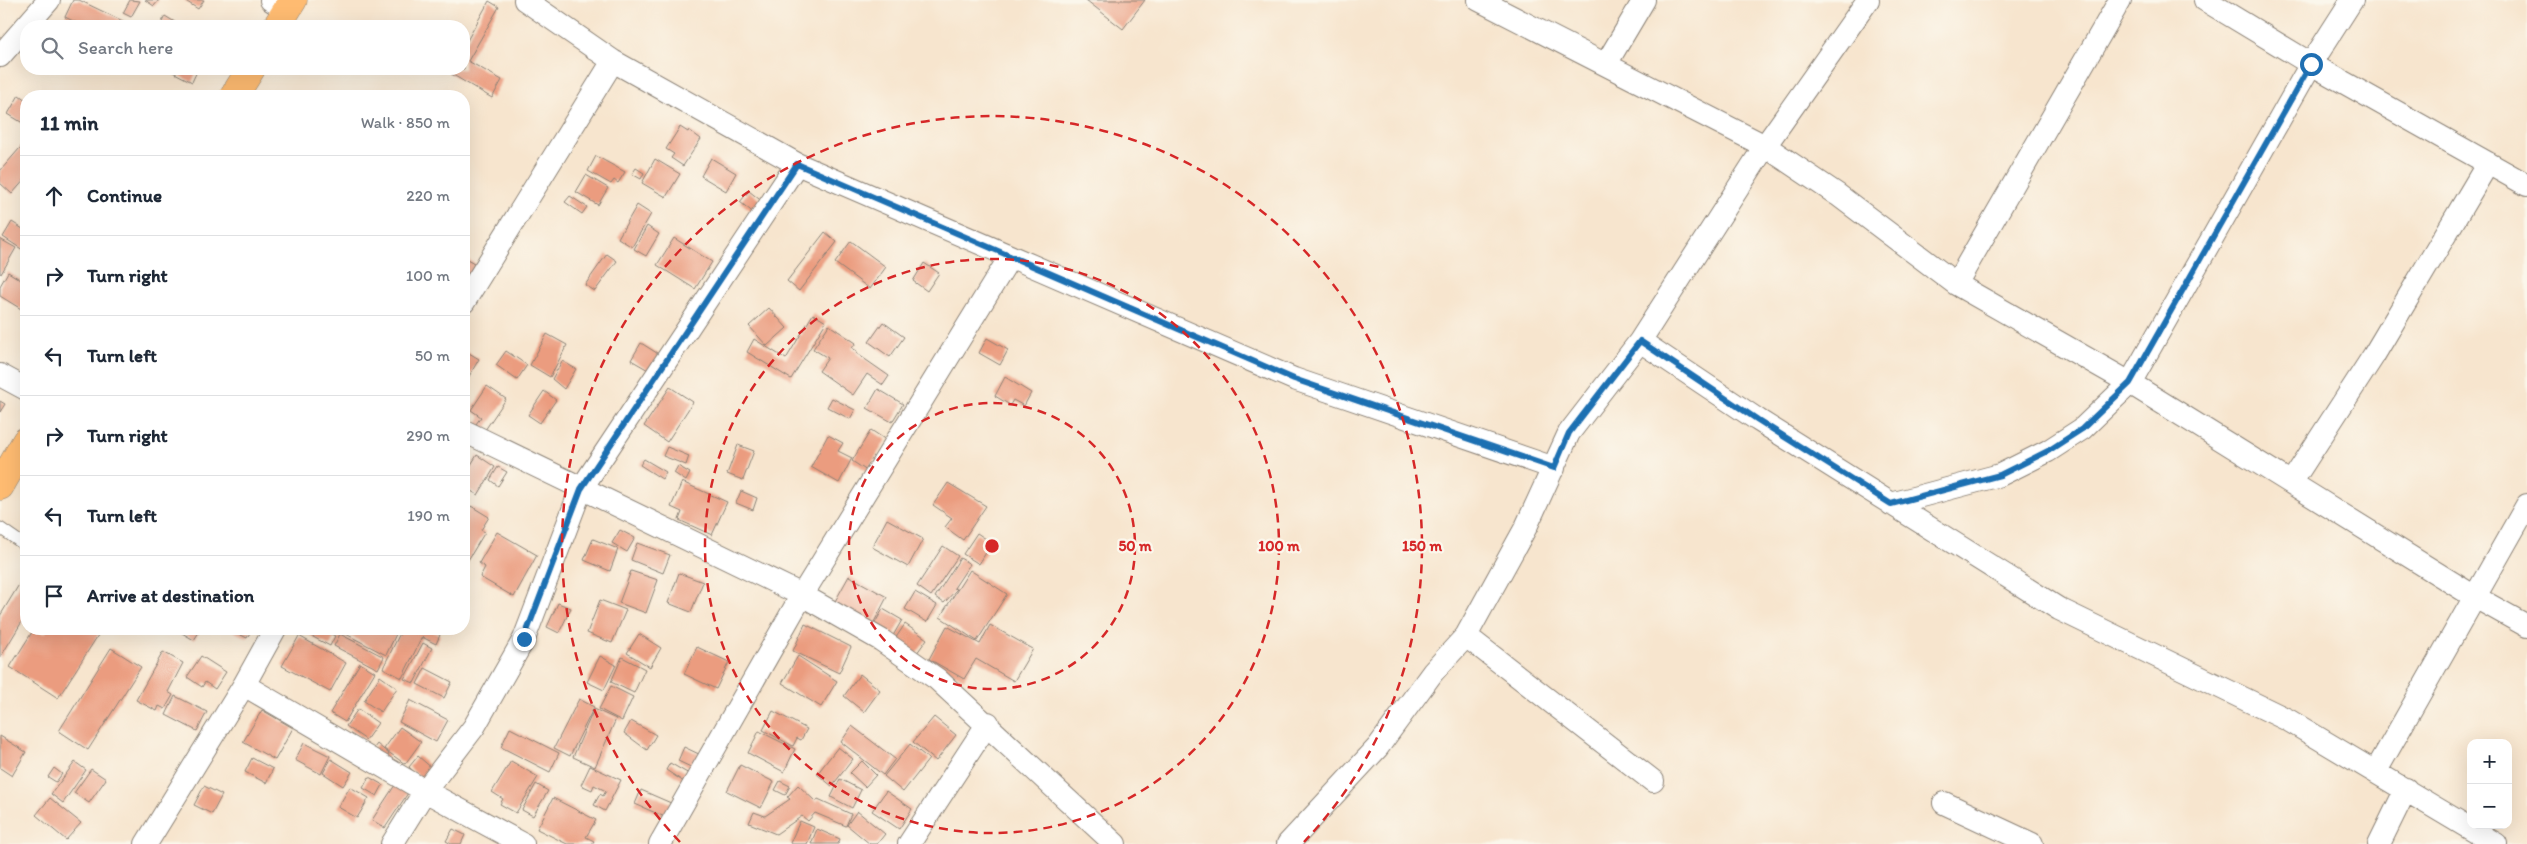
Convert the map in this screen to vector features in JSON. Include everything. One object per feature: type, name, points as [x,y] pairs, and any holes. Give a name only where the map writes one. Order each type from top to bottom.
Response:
[{"type":"main road","points":[[238,90],[247,75]]},
{"type":"main road","points":[[0,486],[20,452]]},
{"type":"street","points":[[32,20],[49,0]]},
{"type":"street","points":[[525,0],[613,61],[797,164],[1294,379],[1554,468]]},
{"type":"street","points":[[1479,0],[1765,146],[1838,195],[1956,284],[2130,383],[2475,597],[2527,626]]},
{"type":"street","points":[[1606,64],[1644,0]]},
{"type":"street","points":[[1288,844],[1378,747],[1433,672],[1466,636],[1526,527],[1569,433],[1640,341],[1765,146],[1868,0]]},
{"type":"street","points":[[1956,284],[2120,0]]},
{"type":"street","points":[[2205,0],[2311,64],[2527,185]]},
{"type":"street","points":[[1891,504],[2000,475],[2048,451],[2082,429],[2130,383],[2311,64],[2352,0]]},
{"type":"street","points":[[0,56],[20,33]]},
{"type":"street","points":[[470,292],[613,61]]},
{"type":"street","points":[[2291,483],[2374,355],[2488,163]]},
{"type":"street","points":[[392,844],[425,791],[474,727],[524,639],[581,489],[797,164]]},
{"type":"street","points":[[660,844],[802,596],[1010,257]]},
{"type":"street","points":[[1640,341],[1758,420],[2059,609],[2288,720],[2496,844]]},
{"type":"street","points":[[0,375],[20,386]]},
{"type":"street","points":[[470,434],[802,596],[882,640],[937,678],[988,723],[1115,844]]},
{"type":"street","points":[[2376,771],[2527,505]]},
{"type":"street","points":[[146,844],[244,685],[272,635]]},
{"type":"street","points":[[1466,636],[1653,781]]},
{"type":"street","points":[[244,685],[425,791],[523,844]]},
{"type":"street","points":[[909,844],[988,723]]},
{"type":"street","points":[[2379,844],[2406,789]]},
{"type":"street","points":[[1944,803],[2032,844]]},
{"type":"lane","points":[[0,528],[20,542]]},
{"type":"building","points":[[73,0],[79,0],[121,20],[71,20],[65,17]]},
{"type":"building","points":[[130,0],[140,1],[131,17],[123,13]]},
{"type":"building","points":[[145,0],[159,0],[154,6]]},
{"type":"building","points":[[184,0],[204,0],[198,9]]},
{"type":"building","points":[[1086,0],[1145,0],[1123,29]]},
{"type":"building","points":[[489,1],[499,7],[470,58],[470,35]]},
{"type":"building","points":[[165,16],[172,20],[163,20]]},
{"type":"building","points":[[470,62],[502,80],[492,98],[453,75],[470,75]]},
{"type":"building","points":[[179,75],[195,75],[192,82]]},
{"type":"building","points":[[19,95],[20,121],[8,114]]},
{"type":"building","points":[[680,127],[688,132],[689,130],[701,139],[683,166],[671,158],[674,154],[666,149]]},
{"type":"building","points":[[20,148],[20,185],[12,194],[0,183],[0,171]]},
{"type":"building","points":[[596,156],[625,172],[618,183],[614,180],[611,184],[588,171]]},
{"type":"building","points":[[711,158],[736,173],[726,191],[701,176]]},
{"type":"building","points":[[655,159],[680,174],[666,197],[642,183]]},
{"type":"building","points":[[636,168],[644,173],[641,179],[632,174]]},
{"type":"building","points":[[586,175],[608,188],[598,205],[576,192]]},
{"type":"building","points":[[749,191],[764,203],[755,214],[740,202]]},
{"type":"building","points":[[570,196],[587,207],[582,214],[565,202]]},
{"type":"building","points":[[637,205],[651,214],[632,247],[618,238]]},
{"type":"building","points":[[12,222],[20,227],[20,248],[3,237]]},
{"type":"building","points":[[647,226],[659,234],[646,256],[634,249]]},
{"type":"building","points":[[825,232],[837,242],[799,291],[787,281]]},
{"type":"building","points":[[674,238],[712,262],[695,289],[657,265]]},
{"type":"building","points":[[0,239],[16,248],[1,274],[0,273]]},
{"type":"building","points":[[851,241],[886,267],[870,289],[835,263]]},
{"type":"building","points":[[607,254],[617,261],[595,291],[585,285]]},
{"type":"building","points":[[470,261],[481,267],[470,286]]},
{"type":"building","points":[[924,263],[939,273],[927,291],[913,281]]},
{"type":"building","points":[[8,272],[20,279],[20,308],[0,296],[0,286]]},
{"type":"building","points":[[769,308],[787,328],[767,346],[749,326]]},
{"type":"building","points":[[813,314],[826,322],[791,379],[747,352],[754,339],[786,359]]},
{"type":"building","points":[[883,322],[904,337],[890,357],[869,342]]},
{"type":"building","points":[[829,325],[856,343],[852,348],[857,351],[856,353],[889,376],[883,385],[867,374],[853,395],[819,371],[828,358],[813,349]]},
{"type":"building","points":[[547,334],[567,345],[550,377],[530,365]]},
{"type":"building","points":[[987,338],[1008,350],[1000,365],[979,353]]},
{"type":"building","points":[[641,343],[660,355],[650,371],[631,360]]},
{"type":"building","points":[[506,351],[527,365],[517,380],[496,365]]},
{"type":"building","points":[[470,354],[479,359],[470,375]]},
{"type":"building","points":[[562,361],[576,369],[564,389],[552,379]]},
{"type":"building","points":[[1005,377],[1031,393],[1024,406],[1013,400],[1010,405],[995,396]]},
{"type":"building","points":[[487,386],[506,399],[485,430],[476,424],[481,417],[471,410]]},
{"type":"building","points":[[670,387],[693,402],[667,442],[644,426]]},
{"type":"building","points":[[878,389],[903,404],[892,422],[867,408]]},
{"type":"building","points":[[544,391],[556,400],[540,423],[528,415]]},
{"type":"building","points":[[832,398],[855,410],[850,419],[827,407]]},
{"type":"building","points":[[0,401],[5,404],[0,412]]},
{"type":"building","points":[[871,430],[886,440],[867,471],[852,461]]},
{"type":"building","points":[[828,435],[843,443],[838,451],[852,458],[839,483],[811,467]]},
{"type":"building","points":[[738,445],[754,451],[743,480],[727,474]]},
{"type":"building","points":[[667,447],[689,456],[686,465],[663,456]]},
{"type":"building","points":[[477,455],[495,467],[478,495],[470,490],[470,466]]},
{"type":"building","points":[[644,459],[666,472],[662,479],[640,465]]},
{"type":"building","points":[[678,466],[690,473],[686,481],[674,473]]},
{"type":"building","points":[[498,467],[507,472],[498,486],[490,480]]},
{"type":"building","points":[[682,482],[727,502],[712,535],[679,520],[682,512],[671,507]]},
{"type":"building","points":[[948,483],[986,506],[963,540],[945,527],[952,518],[933,505]]},
{"type":"building","points":[[741,491],[757,498],[753,510],[736,503]]},
{"type":"building","points":[[471,506],[489,517],[481,530],[485,532],[470,557]]},
{"type":"building","points":[[887,519],[923,539],[908,567],[872,547]]},
{"type":"building","points":[[620,530],[635,538],[627,552],[612,543]]},
{"type":"building","points":[[497,532],[537,555],[514,597],[480,577],[485,567],[479,563]]},
{"type":"building","points":[[977,533],[992,543],[979,564],[963,554]]},
{"type":"building","points":[[593,539],[618,549],[610,571],[584,560]]},
{"type":"building","points":[[637,543],[670,555],[663,573],[631,560]]},
{"type":"building","points":[[943,546],[958,556],[931,596],[917,586]]},
{"type":"building","points":[[960,558],[970,564],[954,588],[957,589],[944,603],[935,597]]},
{"type":"building","points":[[970,570],[1007,594],[977,641],[940,617]]},
{"type":"building","points":[[631,571],[658,580],[646,613],[619,603]]},
{"type":"building","points":[[679,573],[703,582],[691,612],[668,603]]},
{"type":"building","points":[[849,576],[887,597],[872,626],[833,605]]},
{"type":"building","points":[[20,583],[20,625],[0,658],[0,616]]},
{"type":"building","points":[[915,592],[937,605],[927,622],[905,609]]},
{"type":"building","points":[[600,600],[626,610],[612,643],[587,633]]},
{"type":"building","points":[[558,603],[571,608],[559,633],[547,627]]},
{"type":"building","points":[[883,609],[902,620],[890,641],[871,630]]},
{"type":"building","points":[[805,624],[851,647],[839,673],[793,651]]},
{"type":"building","points":[[905,624],[927,639],[914,657],[893,642]]},
{"type":"building","points":[[990,625],[1033,649],[1014,681],[976,659],[964,679],[929,659],[947,626],[980,644]]},
{"type":"building","points":[[639,634],[661,648],[650,667],[627,653]]},
{"type":"building","points":[[30,635],[98,635],[58,698],[10,667]]},
{"type":"building","points":[[185,635],[197,635],[194,640]]},
{"type":"building","points":[[309,635],[335,636],[330,646]]},
{"type":"building","points":[[340,635],[342,635],[384,657],[378,669],[334,646]]},
{"type":"building","points":[[348,635],[396,635],[386,655]]},
{"type":"building","points":[[399,635],[440,635],[436,644],[422,637],[402,678],[383,668]]},
{"type":"building","points":[[299,636],[346,663],[330,692],[282,666]]},
{"type":"building","points":[[423,643],[432,648],[414,683],[404,679]]},
{"type":"building","points":[[697,647],[729,662],[716,689],[684,674]]},
{"type":"building","points":[[111,648],[141,667],[88,750],[59,731]]},
{"type":"building","points":[[163,652],[183,663],[168,692],[173,695],[165,709],[159,706],[157,711],[136,700]]},
{"type":"building","points":[[201,656],[226,672],[215,689],[205,682],[202,687],[187,677]]},
{"type":"building","points":[[600,656],[616,665],[604,690],[587,682]]},
{"type":"building","points":[[798,656],[837,681],[821,707],[782,683]]},
{"type":"building","points":[[622,657],[645,669],[634,693],[611,682]]},
{"type":"building","points":[[360,663],[375,672],[345,722],[330,713]]},
{"type":"building","points":[[425,668],[452,682],[444,698],[417,684]]},
{"type":"building","points":[[860,674],[880,690],[864,712],[844,696]]},
{"type":"building","points":[[380,676],[397,688],[381,712],[364,701]]},
{"type":"building","points":[[611,686],[633,697],[622,721],[599,709]]},
{"type":"building","points":[[175,696],[207,712],[197,731],[166,715]]},
{"type":"building","points":[[579,699],[594,707],[570,756],[554,748]]},
{"type":"building","points":[[410,700],[448,720],[436,742],[399,722]]},
{"type":"building","points":[[358,709],[378,723],[366,740],[346,726]]},
{"type":"building","points":[[594,709],[616,719],[595,767],[573,757]]},
{"type":"building","points":[[262,710],[293,728],[275,760],[243,742]]},
{"type":"building","points":[[773,711],[807,729],[801,740],[797,738],[793,746],[763,730]]},
{"type":"building","points":[[934,717],[956,735],[936,761],[913,742]]},
{"type":"building","points":[[631,721],[656,735],[647,750],[624,733]]},
{"type":"building","points":[[852,726],[895,759],[883,775],[841,742]]},
{"type":"building","points":[[400,727],[421,742],[405,764],[384,749]]},
{"type":"building","points":[[510,728],[559,753],[550,772],[501,747]]},
{"type":"building","points":[[759,731],[795,749],[784,772],[748,753]]},
{"type":"building","points":[[0,736],[26,752],[12,776],[0,768]]},
{"type":"building","points":[[304,743],[330,756],[321,774],[295,760]]},
{"type":"building","points":[[377,744],[389,754],[384,762],[371,752]]},
{"type":"building","points":[[910,744],[929,759],[903,792],[884,776]]},
{"type":"building","points":[[684,747],[703,756],[697,770],[678,761]]},
{"type":"building","points":[[838,747],[853,759],[832,786],[817,774]]},
{"type":"building","points":[[418,756],[434,770],[424,781],[409,767]]},
{"type":"building","points":[[252,758],[273,769],[266,783],[245,772]]},
{"type":"building","points":[[331,759],[352,772],[343,786],[323,773]]},
{"type":"building","points":[[511,761],[538,777],[516,813],[500,804],[503,799],[492,792]]},
{"type":"building","points":[[862,761],[876,775],[865,787],[850,773]]},
{"type":"building","points":[[75,762],[86,770],[63,803],[51,794]]},
{"type":"building","points":[[670,763],[689,774],[684,782],[666,770]]},
{"type":"building","points":[[740,765],[774,782],[761,808],[727,791]]},
{"type":"building","points":[[590,766],[621,780],[605,811],[594,805],[600,794],[603,796],[606,791],[594,785],[592,790],[581,785]]},
{"type":"building","points":[[54,768],[62,774],[56,782],[48,777]]},
{"type":"building","points":[[91,769],[106,779],[89,803],[74,793]]},
{"type":"building","points":[[369,777],[383,785],[377,796],[363,788]]},
{"type":"building","points":[[840,779],[861,790],[852,808],[831,797]]},
{"type":"building","points":[[780,781],[790,786],[785,795],[775,790]]},
{"type":"building","points":[[536,784],[548,791],[533,816],[522,810]]},
{"type":"building","points":[[395,785],[408,793],[385,828],[372,820]]},
{"type":"building","points":[[798,785],[816,802],[818,799],[851,814],[846,826],[815,813],[808,821],[802,816],[776,834],[749,823],[754,812],[765,816],[790,799],[787,797]]},
{"type":"building","points":[[204,786],[222,795],[212,814],[194,805]]},
{"type":"building","points":[[350,787],[369,798],[357,818],[338,807]]},
{"type":"building","points":[[641,790],[671,803],[665,817],[635,804]]},
{"type":"building","points":[[886,791],[912,809],[899,829],[872,811]]},
{"type":"building","points":[[50,798],[81,823],[66,840],[36,815]]},
{"type":"building","points":[[553,798],[596,820],[586,837],[594,841],[592,844],[567,844],[537,829]]},
{"type":"building","points":[[857,811],[885,834],[877,844],[870,844],[847,825]]},
{"type":"building","points":[[800,821],[814,827],[807,844],[792,844],[790,843]]},
{"type":"building","points":[[453,829],[465,835],[461,844],[451,844],[446,841]]},
{"type":"building","points":[[817,829],[840,839],[838,844],[811,844]]},
{"type":"route","points":[[524,639],[581,489],[797,164],[1294,379],[1513,452],[1554,468],[1560,450],[1569,433],[1640,341],[1758,420],[1891,504],[2000,475],[2048,451],[2082,429],[2130,383],[2311,64]]}]
